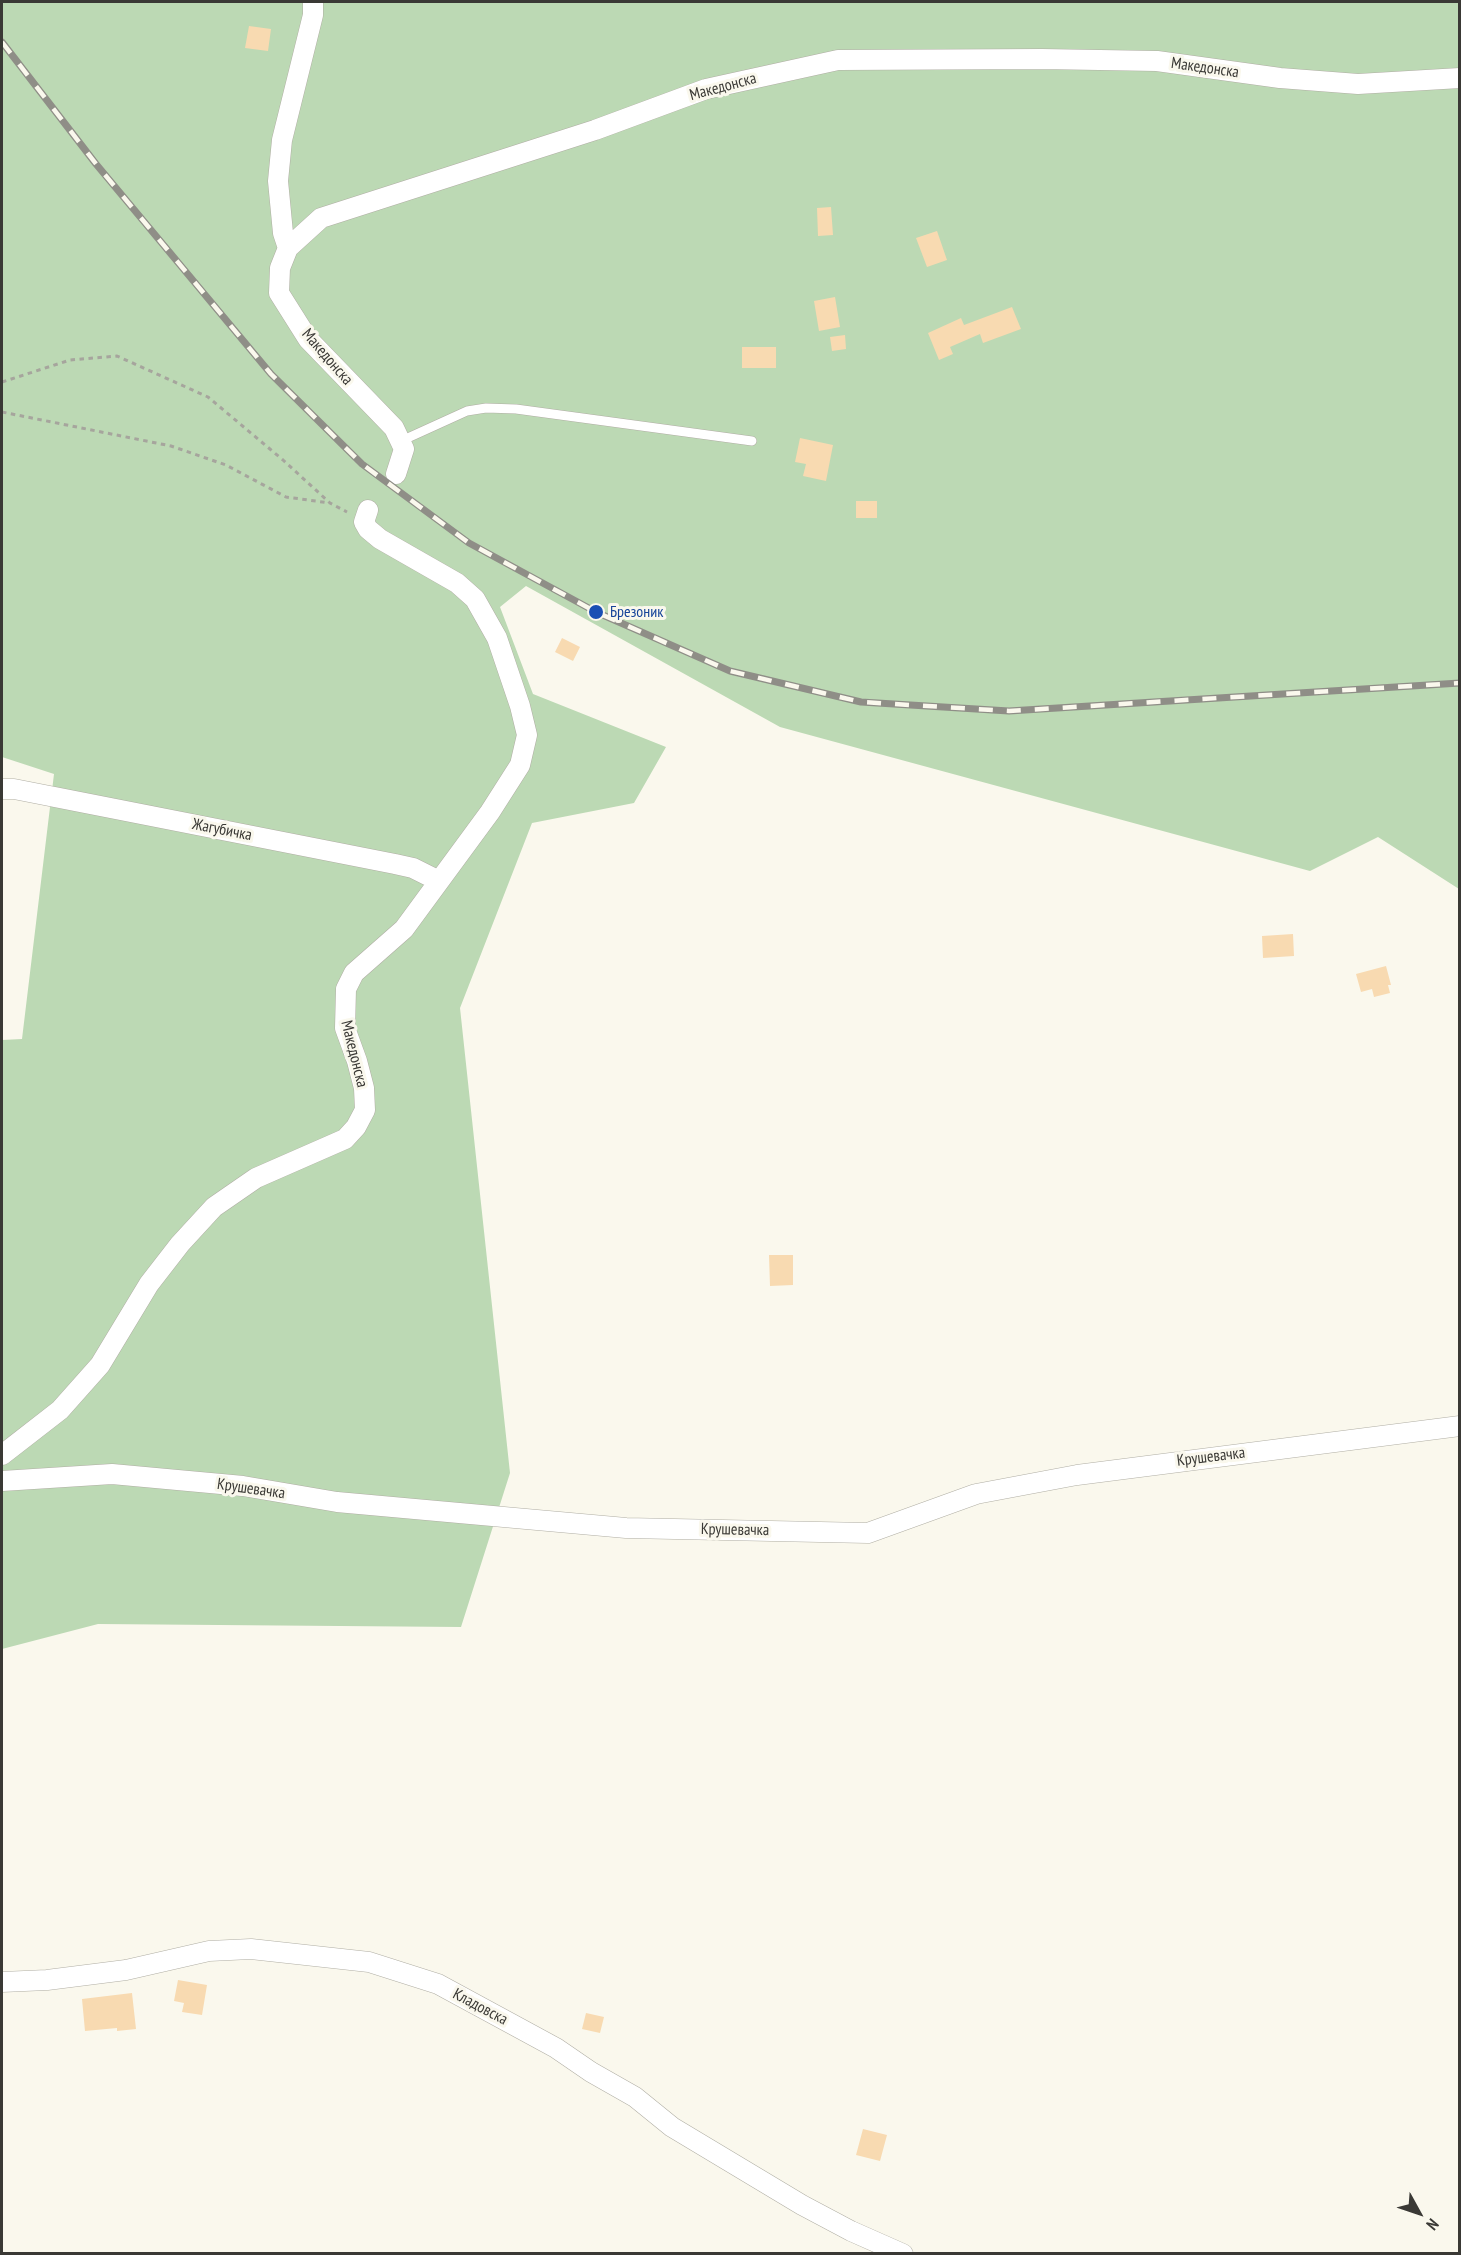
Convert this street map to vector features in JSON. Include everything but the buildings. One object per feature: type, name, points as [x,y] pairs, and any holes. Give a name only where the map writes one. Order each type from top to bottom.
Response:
[{"type":"street","points":[[288,248],[283,233],[278,181],[281,150],[313,15],[313,2]]},
{"type":"street","name":"Македонска","points":[[401,441],[394,429],[308,339],[279,293],[280,268],[288,248],[321,218],[595,130],[706,89],[838,60],[1157,61],[1280,78],[1358,84],[1460,78]]},
{"type":"street","points":[[396,474],[404,449],[401,441]]},
{"type":"street","name":"Македонска","points":[[2,1455],[60,1410],[100,1365],[149,1284],[180,1244],[214,1207],[256,1178],[345,1138],[356,1126],[365,1110],[364,1088],[345,1028],[346,989],[354,973],[404,929],[490,812],[520,765],[527,735],[520,706],[497,638],[475,599],[457,583],[380,539],[368,529],[366,516]]},
{"type":"street","name":"Жагубичка","points":[[2,789],[14,789],[404,866],[439,881]]},
{"type":"street","name":"Крушевачка","points":[[2,1481],[112,1474],[243,1486],[337,1502],[626,1528],[868,1533],[976,1494],[1077,1475],[1460,1425]]},
{"type":"street","name":"Кладовска","points":[[2,1982],[47,1980],[126,1970],[209,1951],[251,1949],[369,1962],[438,1984],[556,2048],[591,2072],[635,2097],[672,2127],[802,2205],[851,2231],[903,2253]]},
{"type":"lane","points":[[401,441],[467,411],[486,408],[528,411],[752,441]]},
{"type":"path","points":[[2,382],[70,360],[117,356],[208,397],[330,503]]},
{"type":"path","points":[[2,412],[171,446],[226,465],[286,497],[330,503],[366,516]]},
{"type":"green space","points":[[2,2],[1459,2],[1459,889],[1378,837],[1310,871],[780,727],[526,586],[500,607],[533,694],[666,747],[634,803],[532,823],[460,1008],[510,1473],[461,1627],[98,1624],[2,1649],[2,1040],[22,1039],[54,774],[2,757]]},
{"type":"railway","points":[[2,42],[96,164],[271,374],[362,464],[469,543],[596,612],[730,671],[861,702],[1009,711],[1460,683]]},
{"type":"place","name":"Брезоник","points":[[596,612]]}]
